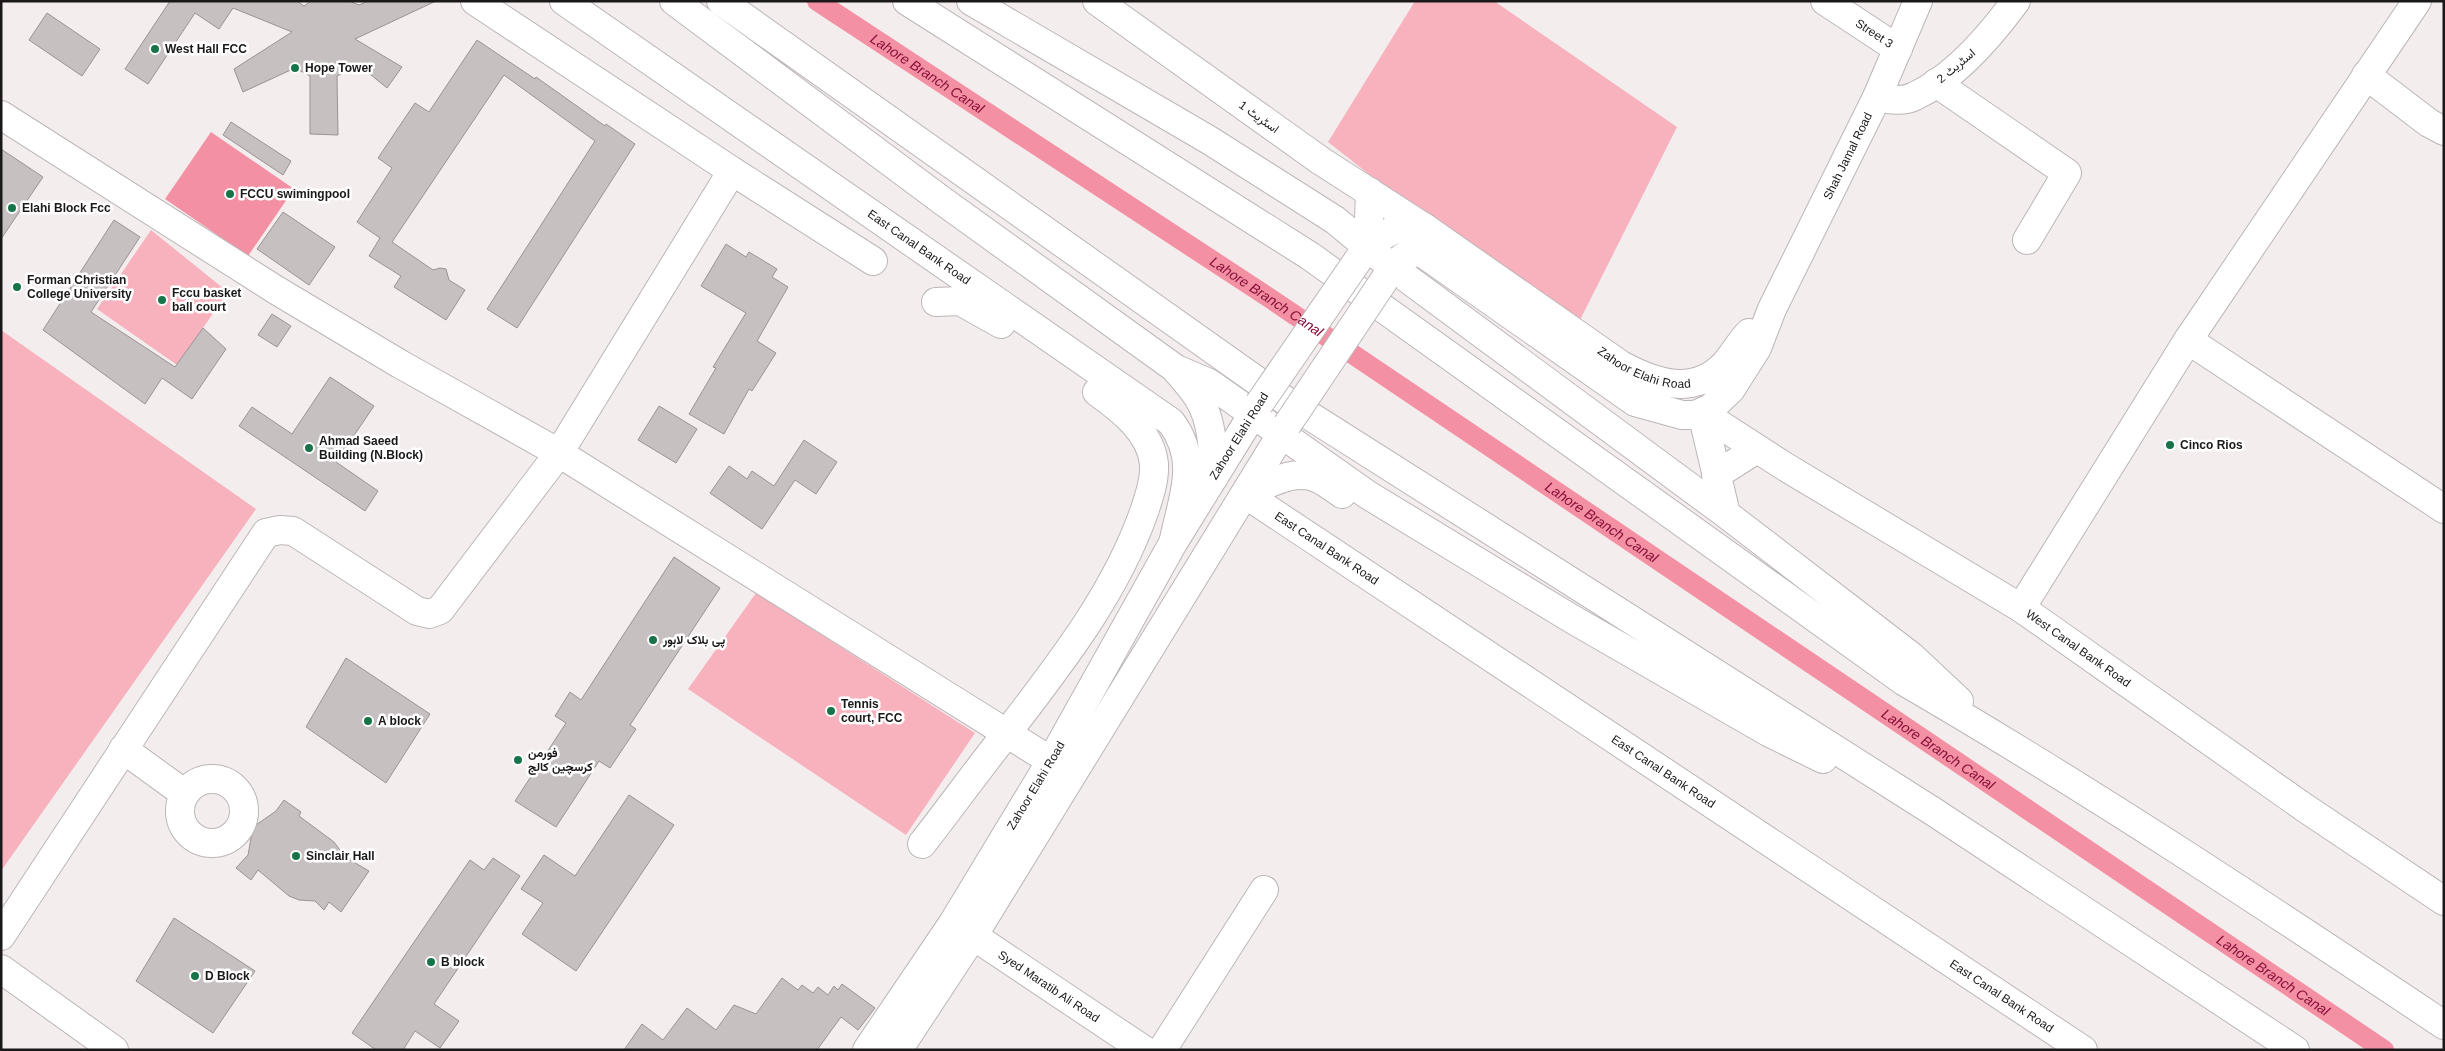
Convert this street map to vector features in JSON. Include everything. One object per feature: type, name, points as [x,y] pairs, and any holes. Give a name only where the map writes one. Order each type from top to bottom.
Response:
[{"type":"main road","points":[[475,1],[873,261]]},
{"type":"main road","name":"East Canal Bank Road","points":[[564,1],[1171,422],[1186,450],[1188,466],[1173,543]]},
{"type":"main road","points":[[674,1],[944,202],[1176,368],[1209,383],[1256,409],[1285,429],[1368,494],[1572,619],[1770,733],[1934,812]]},
{"type":"main road","points":[[721,1],[1277,395],[1934,812],[2295,1050]]},
{"type":"main road","points":[[907,1],[1310,256],[1905,682],[1992,732],[2268,908],[2444,1025]]},
{"type":"main road","points":[[971,1],[1209,140],[1297,194],[1335,220],[1363,253],[1389,273],[1726,514],[1911,656],[1992,732]]},
{"type":"main road","name":"اسٹریٹ 1","points":[[1097,1],[1321,162],[1424,228]]},
{"type":"main road","name":"Street 3","points":[[1825,1],[1898,49]]},
{"type":"main road","name":"Shah Jamal Road","points":[[1772,309],[1877,97],[1918,1]]},
{"type":"main road","name":"اسٹریٹ 2","points":[[1877,97],[1888,100],[1914,97],[1936,83],[1987,40],[2016,1]]},
{"type":"main road","points":[[2021,608],[2188,340],[2417,1]]},
{"type":"main road","points":[[2366,75],[2429,123],[2444,131]]},
{"type":"main road","points":[[1936,83],[2066,173],[2027,240]]},
{"type":"main road","points":[[1,115],[276,290],[400,364],[559,453],[1051,761]]},
{"type":"main road","points":[[1,936],[266,533],[280,530],[293,531],[417,611],[429,614],[440,610],[559,453],[732,170]]},
{"type":"main road","points":[[1363,253],[1370,192]]},
{"type":"main road","name":"Zahoor Elahi Road","points":[[898,1050],[1051,761],[1173,543],[1256,409],[1363,253],[1381,235],[1399,228],[1424,228],[1621,365],[1656,382],[1684,384],[1712,374],[1723,366],[1746,336],[1772,309]]},
{"type":"main road","name":"Zahoor Elahi Road","points":[[867,1050],[963,930],[1285,429],[1389,273],[1407,254],[1415,252],[1424,254],[1623,396],[1635,402],[1682,416],[1702,413]]},
{"type":"main road","points":[[922,844],[1057,670],[1116,577],[1134,540],[1148,500],[1153,481],[1154,464],[1145,438],[1116,405],[1006,327],[968,305],[952,300],[936,302]]},
{"type":"main road","points":[[1726,514],[1702,413],[1719,401],[1742,373],[1756,348],[1772,309]]},
{"type":"main road","points":[[2188,340],[2438,496]]},
{"type":"main road","points":[[1176,368],[1199,399],[1206,412],[1212,438],[1214,477]]},
{"type":"main road","name":"West Canal Bank Road","points":[[1702,413],[1757,449],[2021,608],[2305,808],[2444,901]]},
{"type":"main road","points":[[1716,475],[1757,449]]},
{"type":"main road","points":[[1245,494],[1291,476],[1304,475],[1318,478],[1345,495],[1368,494]]},
{"type":"main road","name":"East Canal Bank Road","points":[[1245,494],[2083,1050]]},
{"type":"main road","points":[[123,749],[185,794]]},
{"type":"main road","points":[[1162,1050],[1264,890]]},
{"type":"main road","name":"Syed Maratib Ali Road","points":[[963,930],[1144,1050]]},
{"type":"main road","points":[[1,969],[114,1050]]},
{"type":"shaded area","points":[[1415,1],[1494,1],[1677,127],[1580,320],[1437,219],[1379,182],[1328,142]]},
{"type":"shaded area","name":"FCCU swimingpool","points":[[211,132],[294,189],[248,256],[165,199]]},
{"type":"shaded area","name":"Fccu basket ball court","points":[[151,230],[228,292],[177,365],[97,309]]},
{"type":"shaded area","points":[[1,330],[256,509],[1,871]]},
{"type":"shaded area","name":"Tennis court, FCC","points":[[756,593],[975,733],[906,835],[688,689]]},
{"type":"building","name":"Hope Tower","points":[[170,1],[297,1],[304,6],[311,1],[349,1],[359,5],[368,1],[436,1],[355,39],[402,67],[387,88],[360,66],[337,76],[338,135],[310,134],[310,76],[295,68],[243,92],[234,69],[292,32],[233,8],[219,29],[195,13],[148,84],[125,69]]},
{"type":"building","points":[[47,13],[100,49],[82,76],[29,40]]},
{"type":"building","points":[[477,40],[535,79],[536,77],[605,126],[606,124],[635,144],[517,328],[487,309],[595,141],[504,75],[392,242],[433,270],[446,269],[449,280],[465,290],[446,320],[394,287],[401,276],[369,256],[380,238],[357,222],[392,168],[378,158],[415,103],[429,112]]},
{"type":"building","points":[[231,122],[291,161],[283,175],[223,135]]},
{"type":"building","name":"Elahi Block Fcc","points":[[1,149],[43,177],[1,239]]},
{"type":"building","points":[[283,212],[335,247],[309,285],[257,249]]},
{"type":"building","points":[[114,220],[140,237],[91,312],[175,367],[203,328],[226,349],[192,399],[162,378],[145,404],[43,330]]},
{"type":"building","points":[[726,244],[746,257],[749,252],[777,269],[772,277],[788,287],[757,341],[776,353],[752,391],[749,389],[724,434],[689,414],[716,368],[713,367],[746,313],[701,286]]},
{"type":"building","points":[[272,314],[291,326],[277,347],[258,335]]},
{"type":"building","name":"Ahmad Saeed Building (N.Block)","points":[[330,377],[374,406],[336,462],[378,491],[365,511],[239,426],[252,407],[292,434]]},
{"type":"building","points":[[659,406],[697,429],[676,463],[638,440]]},
{"type":"building","points":[[804,440],[837,462],[816,494],[795,480],[762,529],[710,493],[729,466],[747,479],[752,471],[774,486]]},
{"type":"building","name":"پی بلاک لاہور","points":[[674,557],[720,588],[630,725],[636,729],[610,768],[599,761],[556,827],[515,801],[566,723],[555,716],[570,692],[581,700]]},
{"type":"building","name":"A block","points":[[346,658],[430,714],[386,783],[306,727]]},
{"type":"building","points":[[629,795],[674,825],[576,971],[522,934],[543,903],[521,889],[544,855],[575,876]]},
{"type":"building","name":"Sinclair Hall","points":[[284,800],[301,812],[299,816],[334,842],[345,857],[369,871],[341,912],[329,902],[324,910],[315,901],[299,900],[289,896],[258,870],[251,880],[236,868],[248,855],[253,827],[276,811]]},
{"type":"building","name":"B block","points":[[493,858],[520,876],[434,1004],[459,1021],[440,1048],[415,1031],[403,1050],[376,1050],[352,1033],[470,860],[484,870]]},
{"type":"building","name":"D Block","points":[[174,918],[255,971],[213,1033],[136,981]]},
{"type":"building","points":[[782,978],[798,990],[802,985],[813,993],[818,987],[828,995],[834,986],[838,990],[842,984],[875,1008],[858,1030],[841,1017],[817,1050],[624,1050],[642,1024],[663,1040],[687,1008],[716,1030],[734,1005],[756,1014]]},
{"type":"waterway","name":"Lahore Branch Canal","points":[[817,1],[1271,299],[2384,1050]]},
{"type":"place","name":"West Hall FCC","points":[[155,49]]},
{"type":"place","name":"Hope Tower","points":[[295,68]]},
{"type":"place","name":"FCCU swimingpool","points":[[230,194]]},
{"type":"place","name":"Elahi Block Fcc","points":[[12,208]]},
{"type":"place","name":"Forman Christian College University","points":[[17,287]]},
{"type":"place","name":"Fccu basket ball court","points":[[162,300]]},
{"type":"place","name":"Cinco Rios","points":[[2170,445]]},
{"type":"place","name":"Ahmad Saeed Building (N.Block)","points":[[309,448]]},
{"type":"place","name":"پی بلاک لاہور","points":[[653,640]]},
{"type":"place","name":"Tennis court, FCC","points":[[831,711]]},
{"type":"place","name":"A block","points":[[368,721]]},
{"type":"place","name":"فورمن کرسچین کالج","points":[[518,760]]},
{"type":"place","name":"Sinclair Hall","points":[[296,856]]},
{"type":"place","name":"B block","points":[[431,962]]},
{"type":"place","name":"D Block","points":[[195,976]]}]
